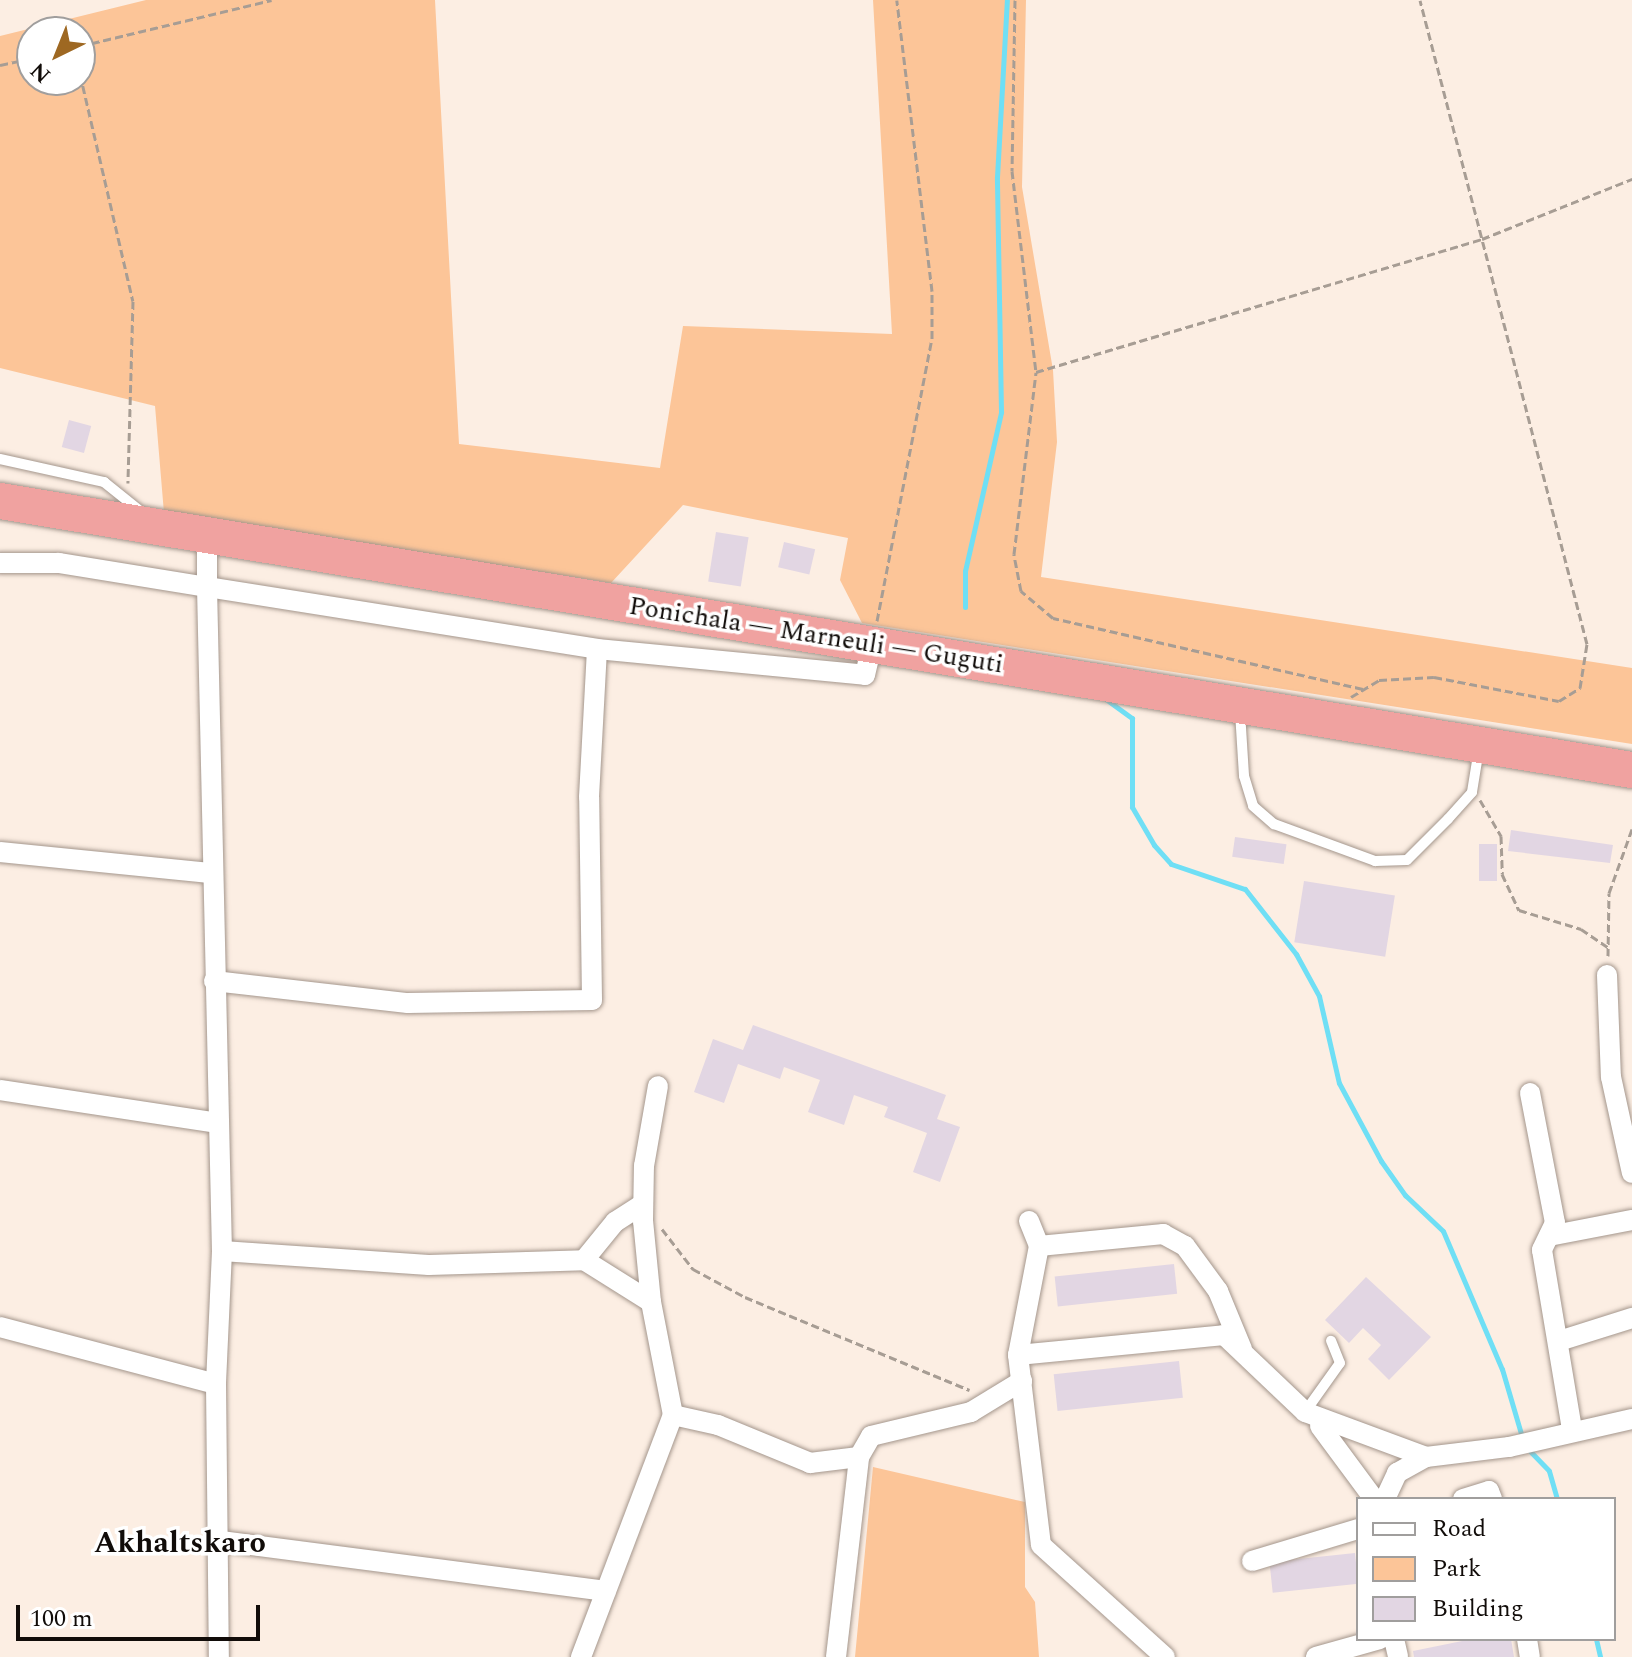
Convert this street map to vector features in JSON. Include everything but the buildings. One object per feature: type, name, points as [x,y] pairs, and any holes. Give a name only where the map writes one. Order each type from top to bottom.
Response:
[{"type":"highway","name":"Ponichala — Marneuli — Guguti","points":[[0,501],[207,539],[1632,770]]},
{"type":"street","points":[[207,539],[210,873],[222,1251],[216,1384],[221,1541],[219,1657]]},
{"type":"street","points":[[0,563],[59,563],[597,649],[865,675],[872,645]]},
{"type":"street","points":[[214,981],[408,1003],[592,1000],[589,797],[597,649]]},
{"type":"street","points":[[0,852],[210,873]]},
{"type":"street","points":[[1607,975],[1611,1077],[1632,1173]]},
{"type":"street","points":[[581,1657],[673,1415],[651,1302],[643,1204],[658,1086]]},
{"type":"street","points":[[0,1090],[217,1123]]},
{"type":"street","points":[[1530,1093],[1555,1223],[1542,1250],[1572,1430]]},
{"type":"street","points":[[584,1260],[615,1222],[643,1204]]},
{"type":"street","points":[[1549,1236],[1632,1220]]},
{"type":"street","points":[[1029,1221],[1039,1246],[1018,1355],[1041,1545],[1165,1657]]},
{"type":"street","points":[[1039,1246],[1163,1234],[1185,1246],[1218,1291],[1249,1366]]},
{"type":"street","points":[[222,1251],[429,1265],[584,1260],[651,1302]]},
{"type":"street","points":[[1559,1341],[1632,1318]]},
{"type":"street","points":[[0,1327],[216,1384]]},
{"type":"street","points":[[1018,1355],[1224,1335],[1249,1366],[1337,1441],[1373,1497]]},
{"type":"street","points":[[836,1657],[859,1457],[871,1436],[971,1412],[1022,1381]]},
{"type":"street","points":[[1305,1412],[1426,1457]]},
{"type":"street","points":[[673,1415],[718,1425],[810,1463],[859,1457]]},
{"type":"street","points":[[1386,1497],[1397,1473],[1426,1457],[1513,1446],[1572,1430],[1632,1419]]},
{"type":"street","points":[[1470,1497],[1489,1491],[1491,1497]]},
{"type":"street","points":[[1252,1561],[1356,1530]]},
{"type":"street","points":[[221,1541],[606,1591]]},
{"type":"street","points":[[1316,1657],[1373,1641]]},
{"type":"lane","points":[[0,459],[104,482],[128,496],[157,528]]},
{"type":"lane","points":[[1240,706],[1244,776],[1253,806],[1274,824],[1335,851],[1407,860],[1472,792],[1480,745]]},
{"type":"lane","points":[[1305,1412],[1340,1363],[1331,1341]]},
{"type":"path","points":[[96,42],[272,0]]},
{"type":"path","points":[[872,645],[932,339],[932,291],[897,0]]},
{"type":"path","points":[[1015,0],[1012,171],[1036,372],[1014,554],[1021,591],[1053,618],[1363,689]]},
{"type":"path","points":[[1340,722],[1352,695],[1379,680],[1434,677],[1559,701],[1580,688],[1587,644],[1420,0]]},
{"type":"path","points":[[85,96],[133,301],[128,496]]},
{"type":"path","points":[[1036,372],[1482,239],[1632,179]]},
{"type":"path","points":[[1472,792],[1501,836],[1502,874],[1519,910],[1581,929],[1608,947]]},
{"type":"path","points":[[1607,975],[1609,893],[1632,829]]},
{"type":"path","points":[[643,1204],[693,1269],[745,1297],[991,1400]]},
{"type":"green space","points":[[146,0],[435,0],[459,444],[660,468],[683,326],[892,334],[873,0],[1026,0],[1022,187],[1053,370],[1057,442],[1041,577],[1632,668],[1632,744],[862,623],[840,580],[848,538],[683,505],[611,583],[164,513],[155,406],[0,368],[0,36],[16,32],[16,96],[96,96],[96,16],[81,16]]},
{"type":"green space","points":[[873,1467],[1025,1502],[1025,1587],[1035,1602],[1039,1657],[855,1657]]},
{"type":"waterway","points":[[965,607],[965,571],[1001,412],[997,177],[1007,0]]},
{"type":"waterway","points":[[1107,700],[1132,718],[1132,807],[1154,845],[1171,864],[1245,889],[1296,954],[1319,996],[1339,1083],[1381,1161],[1405,1195],[1443,1231],[1502,1369],[1522,1437]]},
{"type":"waterway","points":[[1528,1449],[1549,1471],[1556,1497]]},
{"type":"waterway","points":[[1596,1641],[1600,1657]]},
{"type":"district","name":"Akhaltskaro","points":[[180,1543]]}]
